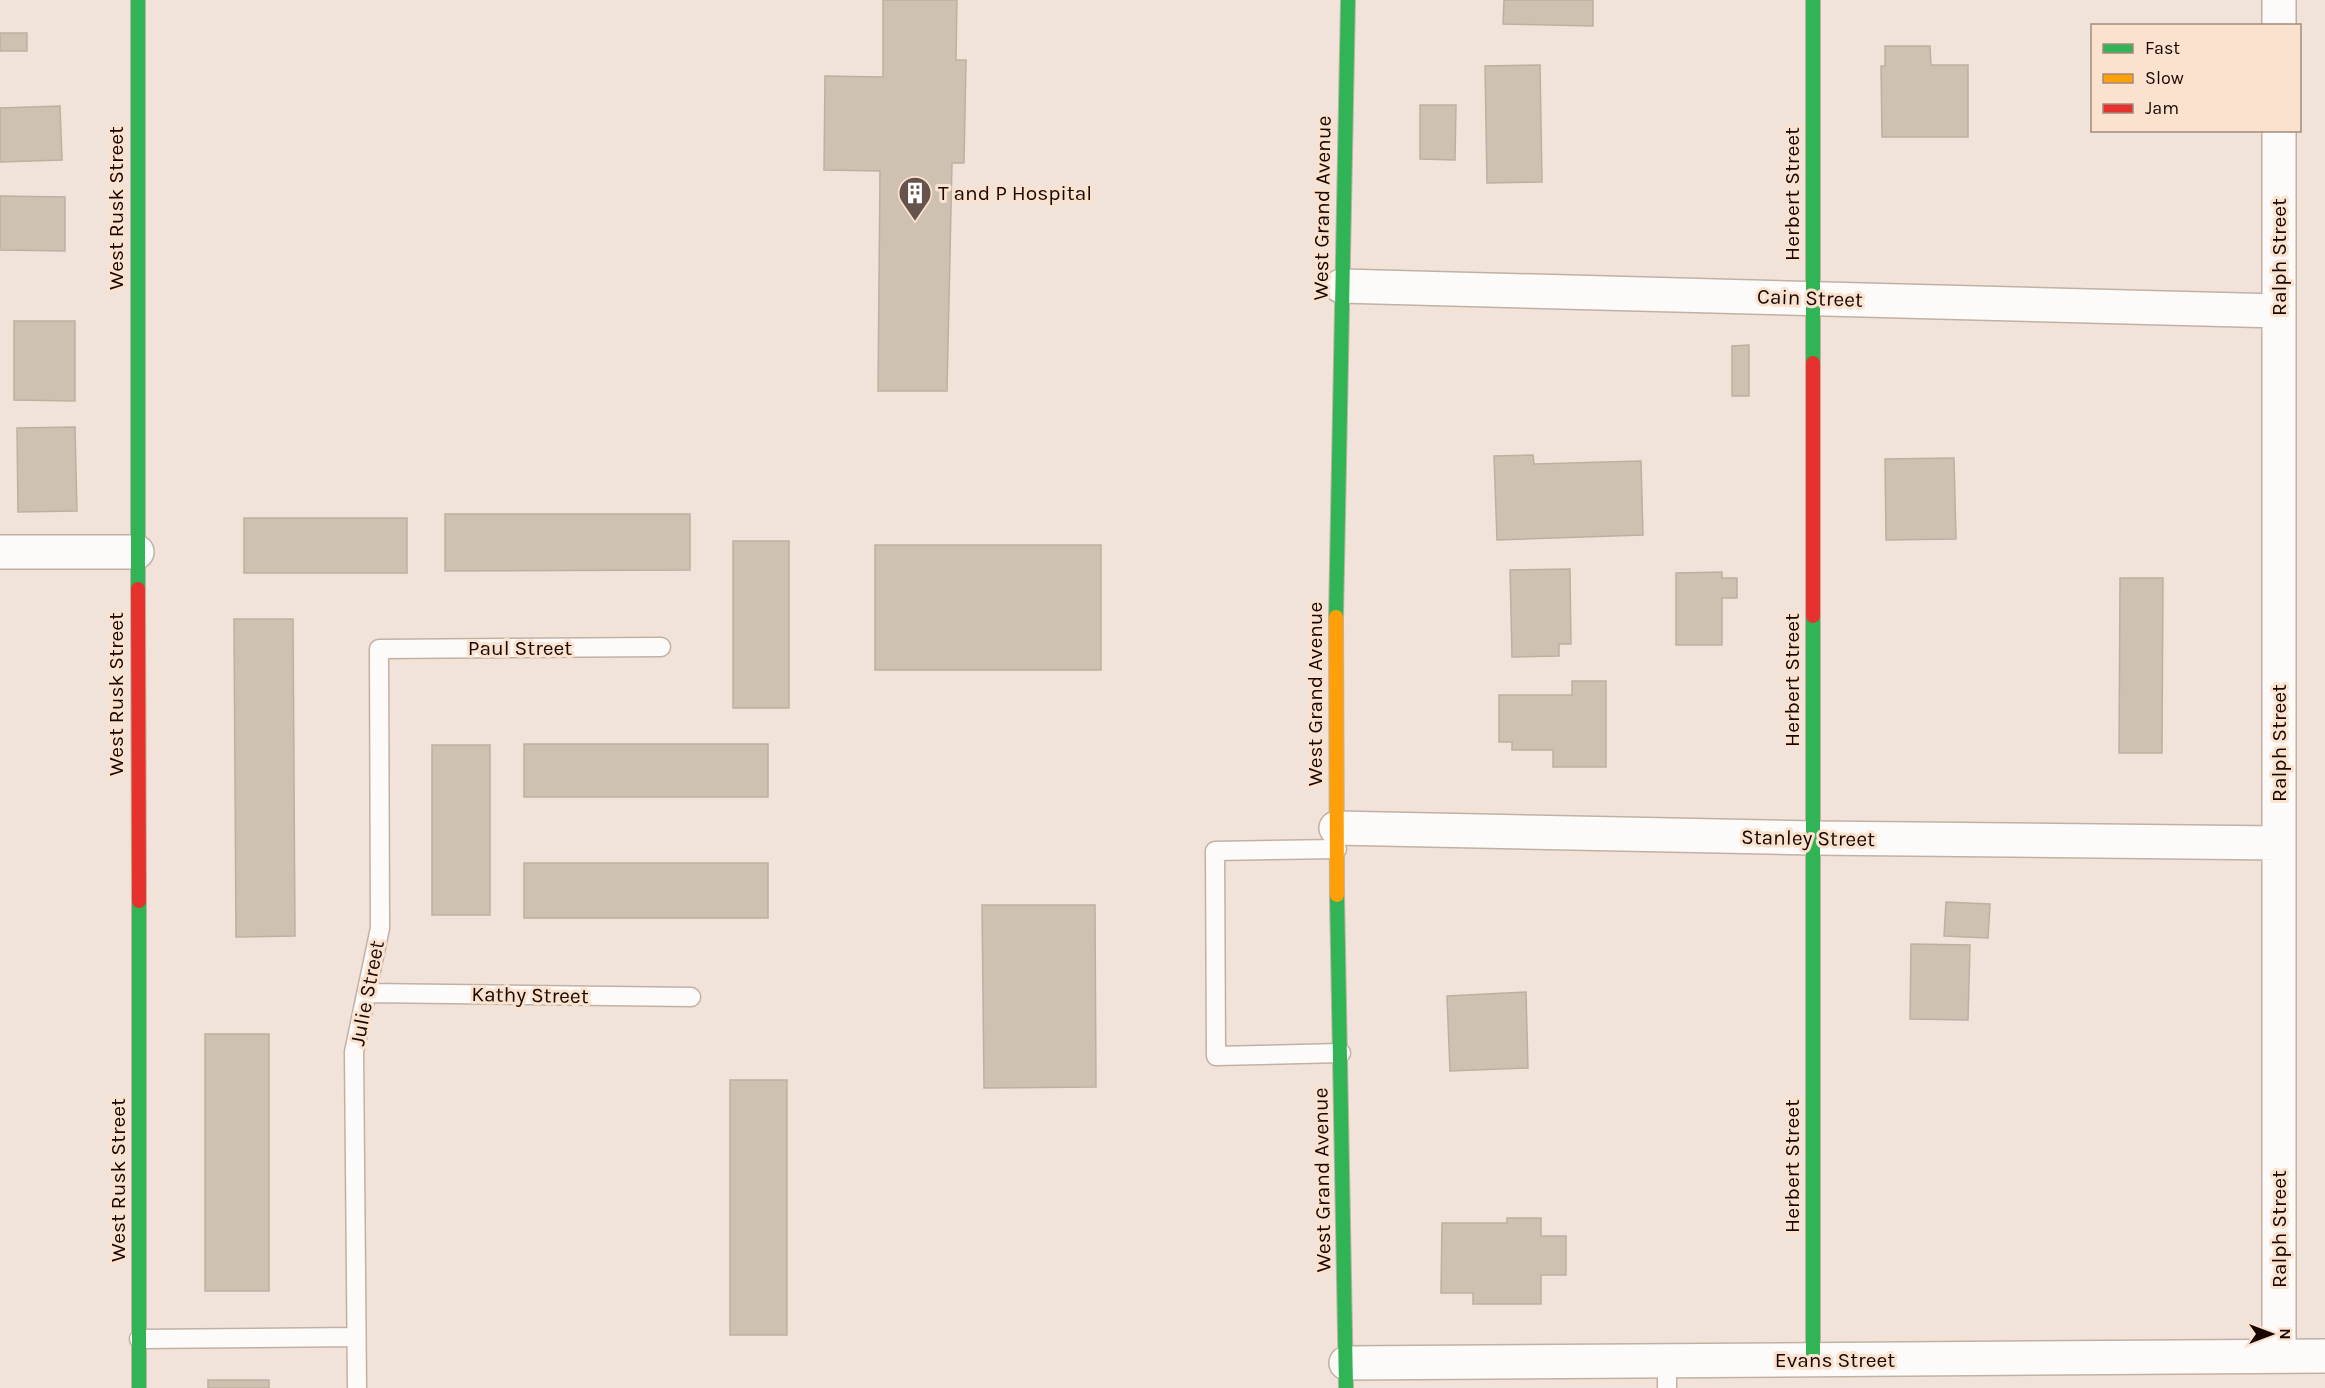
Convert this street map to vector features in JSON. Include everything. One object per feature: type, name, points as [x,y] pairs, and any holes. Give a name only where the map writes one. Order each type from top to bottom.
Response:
[{"type":"main road","name":"West Rusk Street","points":[[138,0],[136,552],[139,1388]]},
{"type":"main road","name":"West Grand Avenue","points":[[1346,1375],[1336,839],[1336,515],[1348,0]]},
{"type":"main road","name":"Herbert Street","points":[[1813,0],[1813,1361]]},
{"type":"street","points":[[2280,0],[2280,24]]},
{"type":"street","name":"Ralph Street","points":[[2280,132],[2280,1356]]},
{"type":"street","name":"Cain Street","points":[[1341,286],[2280,311]]},
{"type":"street","points":[[0,552],[136,552]]},
{"type":"street","name":"Stanley Street","points":[[1336,839],[1813,838],[2280,843]]},
{"type":"street","name":"Evans Street","points":[[1346,1375],[1667,1375],[1813,1361],[2325,1356]]},
{"type":"lane","name":"Paul Street","points":[[379,649],[661,647]]},
{"type":"lane","name":"Julie Street","points":[[357,1388],[354,1052],[380,928],[379,649]]},
{"type":"lane","points":[[1336,839],[1215,851],[1216,1056],[1341,1053]]},
{"type":"lane","name":"Kathy Street","points":[[368,993],[691,997]]},
{"type":"lane","points":[[139,1339],[356,1337]]},
{"type":"building","name":"T and P Hospital","points":[[883,0],[957,0],[956,60],[966,60],[964,163],[952,163],[947,391],[878,391],[880,171],[824,170],[825,76],[883,77]]},
{"type":"building","points":[[1504,0],[1593,0],[1593,26],[1503,24]]},
{"type":"building","points":[[0,33],[27,33],[27,51],[0,51]]},
{"type":"building","points":[[1885,46],[1930,46],[1931,65],[1968,65],[1968,137],[1882,137],[1881,66],[1885,66]]},
{"type":"building","points":[[1540,65],[1542,182],[1487,183],[1485,66]]},
{"type":"building","points":[[1420,105],[1456,105],[1455,160],[1420,159]]},
{"type":"building","points":[[60,106],[62,160],[0,162],[0,108]]},
{"type":"building","points":[[0,196],[65,197],[65,251],[0,250]]},
{"type":"building","points":[[14,321],[75,321],[75,401],[14,400]]},
{"type":"building","points":[[1749,345],[1749,396],[1732,396],[1732,346]]},
{"type":"building","points":[[75,427],[77,511],[18,512],[17,428]]},
{"type":"building","points":[[1533,455],[1534,464],[1641,461],[1643,535],[1497,540],[1494,456]]},
{"type":"building","points":[[1954,458],[1956,539],[1886,540],[1885,459]]},
{"type":"building","points":[[445,514],[690,514],[690,570],[445,571]]},
{"type":"building","points":[[244,518],[407,518],[407,573],[244,573]]},
{"type":"building","points":[[733,541],[789,541],[789,708],[733,708]]},
{"type":"building","points":[[875,545],[1101,545],[1101,670],[875,670]]},
{"type":"building","points":[[1570,569],[1571,644],[1559,644],[1559,656],[1512,657],[1510,570]]},
{"type":"building","points":[[1722,572],[1722,578],[1737,578],[1737,598],[1722,598],[1722,645],[1676,645],[1676,573]]},
{"type":"building","points":[[2120,578],[2163,578],[2162,753],[2119,753]]},
{"type":"building","points":[[234,619],[293,619],[295,936],[236,937]]},
{"type":"building","points":[[1572,681],[1606,681],[1606,767],[1553,767],[1553,750],[1512,750],[1512,742],[1499,742],[1499,695],[1572,695]]},
{"type":"building","points":[[524,744],[768,744],[768,797],[524,797]]},
{"type":"building","points":[[432,745],[490,745],[490,915],[432,915]]},
{"type":"building","points":[[524,863],[768,863],[768,918],[524,918]]},
{"type":"building","points":[[1946,902],[1990,904],[1988,938],[1944,936]]},
{"type":"building","points":[[982,905],[1095,905],[1096,1087],[984,1088]]},
{"type":"building","points":[[1911,944],[1970,945],[1968,1020],[1910,1019]]},
{"type":"building","points":[[1526,992],[1528,1068],[1450,1071],[1447,996]]},
{"type":"building","points":[[205,1034],[269,1034],[269,1291],[205,1291]]},
{"type":"building","points":[[730,1080],[787,1080],[787,1335],[730,1335]]},
{"type":"building","points":[[1507,1218],[1541,1218],[1541,1236],[1566,1236],[1566,1275],[1541,1275],[1541,1304],[1473,1304],[1473,1293],[1441,1293],[1442,1223],[1507,1223]]},
{"type":"building","points":[[208,1380],[269,1380],[269,1388],[208,1388]]},
{"type":"traffic: fast","points":[[138,0],[138,589]]},
{"type":"traffic: fast","points":[[1336,617],[1348,0]]},
{"type":"traffic: fast","points":[[1813,0],[1813,363]]},
{"type":"traffic: fast","points":[[1813,616],[1813,1361]]},
{"type":"traffic: fast","points":[[1337,895],[1346,1388]]},
{"type":"traffic: fast","points":[[139,901],[139,1388]]},
{"type":"traffic: slow","points":[[1336,617],[1337,895]]},
{"type":"traffic: jam","points":[[1813,363],[1813,616]]},
{"type":"traffic: jam","points":[[138,589],[139,901]]},
{"type":"place","name":"T and P Hospital","points":[[915,222]]}]
